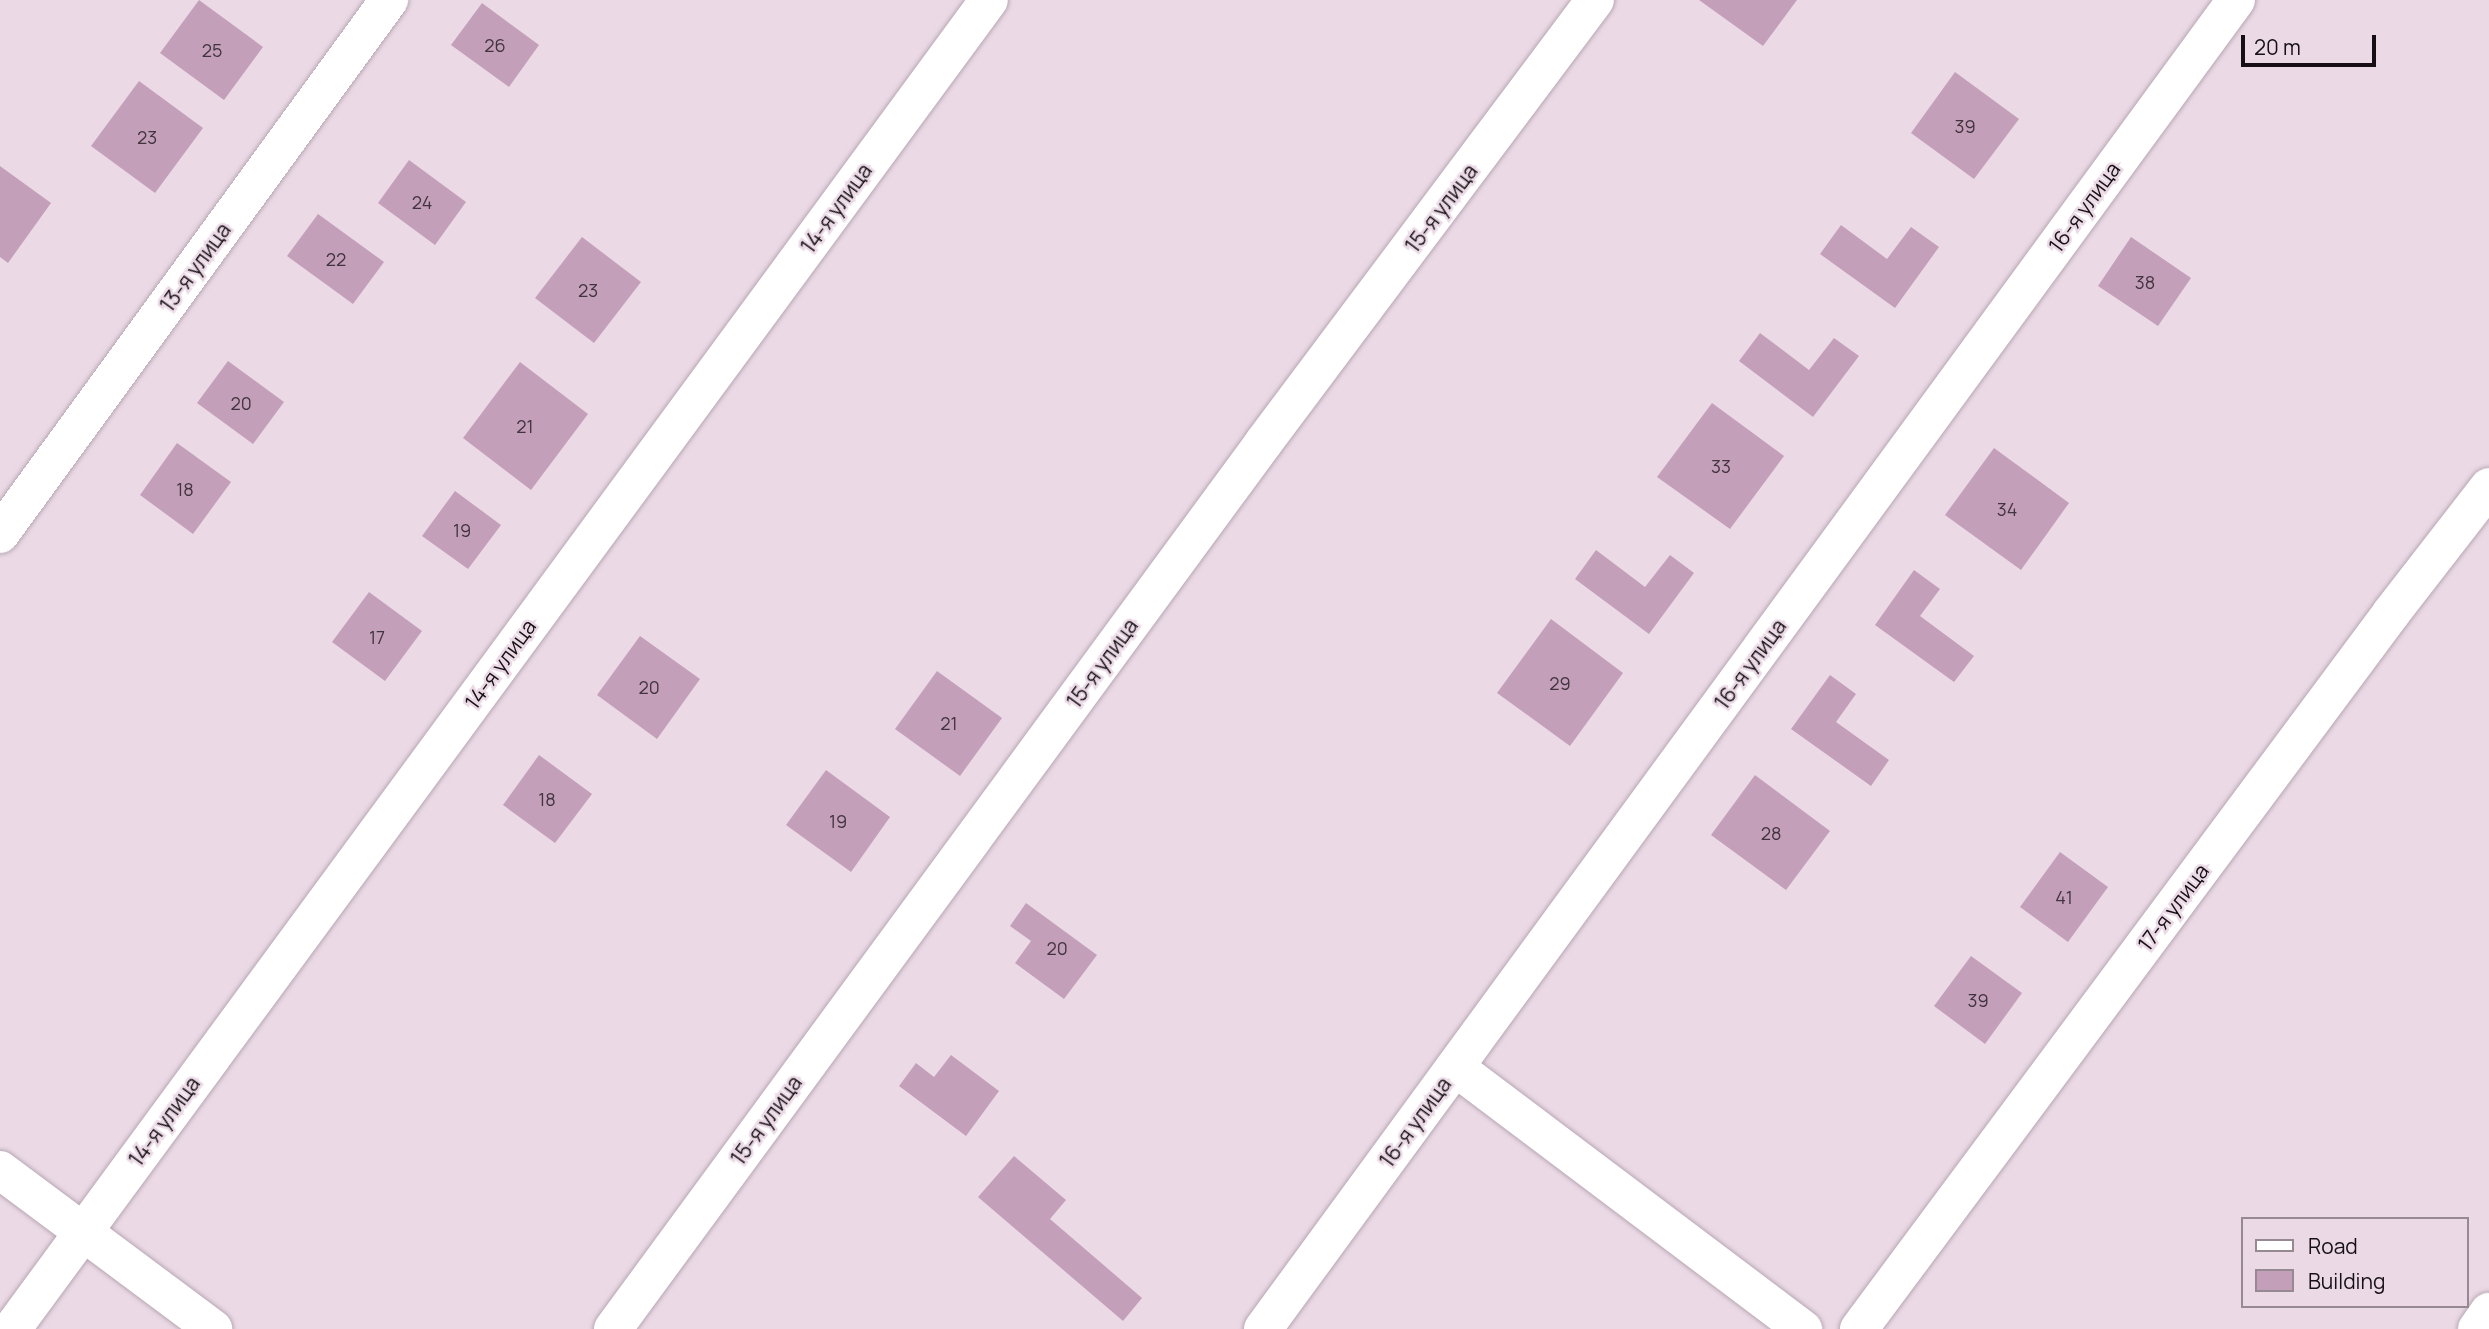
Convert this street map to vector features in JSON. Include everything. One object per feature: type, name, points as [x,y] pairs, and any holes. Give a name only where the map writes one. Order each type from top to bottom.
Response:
[{"type":"street","name":"13-я улица","points":[[0,534],[389,0]]},
{"type":"street","name":"14-я улица","points":[[12,1329],[989,0]]},
{"type":"street","name":"15-я улица","points":[[612,1329],[1256,453],[1595,0]]},
{"type":"street","name":"16-я улица","points":[[1264,1329],[2236,0]]},
{"type":"street","name":"17-я улица","points":[[1859,1329],[2383,623],[2489,487]]},
{"type":"street","points":[[1455,1067],[1803,1329]]},
{"type":"street","points":[[0,1170],[213,1329]]},
{"type":"street","points":[[2477,1329],[2489,1312]]},
{"type":"building","points":[[199,0],[263,47],[224,100],[160,53]]},
{"type":"building","points":[[1699,0],[1797,0],[1763,46]]},
{"type":"building","points":[[482,3],[539,45],[509,87],[451,45]]},
{"type":"building","points":[[1955,72],[2019,119],[1974,179],[1911,133]]},
{"type":"building","points":[[139,81],[203,128],[155,193],[91,146]]},
{"type":"building","points":[[409,160],[466,202],[435,245],[378,203]]},
{"type":"building","points":[[0,166],[51,203],[8,263],[0,257]]},
{"type":"building","points":[[318,214],[384,262],[353,304],[287,256]]},
{"type":"building","points":[[1841,225],[1887,259],[1911,227],[1939,247],[1895,308],[1820,254]]},
{"type":"building","points":[[582,237],[641,282],[594,343],[535,298]]},
{"type":"building","points":[[2131,237],[2191,278],[2158,326],[2098,286]]},
{"type":"building","points":[[1760,333],[1809,370],[1834,338],[1859,356],[1813,417],[1739,361]]},
{"type":"building","points":[[228,361],[284,402],[253,444],[197,403]]},
{"type":"building","points":[[520,362],[588,414],[531,490],[463,438]]},
{"type":"building","points":[[1712,403],[1784,456],[1730,529],[1657,477]]},
{"type":"building","points":[[177,443],[231,482],[193,534],[140,495]]},
{"type":"building","points":[[1994,448],[2069,503],[2021,570],[1945,515]]},
{"type":"building","points":[[455,491],[501,525],[468,569],[422,536]]},
{"type":"building","points":[[1596,550],[1645,587],[1670,555],[1694,573],[1649,634],[1575,579]]},
{"type":"building","points":[[1914,570],[1940,589],[1920,616],[1974,656],[1954,682],[1875,625]]},
{"type":"building","points":[[369,592],[422,631],[385,681],[332,642]]},
{"type":"building","points":[[1551,619],[1623,673],[1570,746],[1497,693]]},
{"type":"building","points":[[640,636],[700,679],[657,739],[597,695]]},
{"type":"building","points":[[937,671],[1002,718],[960,776],[895,729]]},
{"type":"building","points":[[1830,675],[1856,694],[1836,722],[1889,760],[1871,786],[1791,729]]},
{"type":"building","points":[[539,755],[592,794],[555,843],[503,805]]},
{"type":"building","points":[[826,770],[890,817],[851,872],[786,825]]},
{"type":"building","points":[[1755,775],[1830,831],[1786,890],[1711,835]]},
{"type":"building","points":[[2060,852],[2108,887],[2068,942],[2020,907]]},
{"type":"building","points":[[1026,903],[1097,955],[1064,999],[1015,963],[1031,941],[1010,926]]},
{"type":"building","points":[[1971,956],[2022,993],[1985,1044],[1934,1006]]},
{"type":"building","points":[[951,1055],[999,1091],[966,1136],[899,1086],[916,1063],[934,1077]]},
{"type":"building","points":[[1014,1156],[1066,1200],[1050,1219],[1142,1298],[1123,1321],[978,1197]]}]
